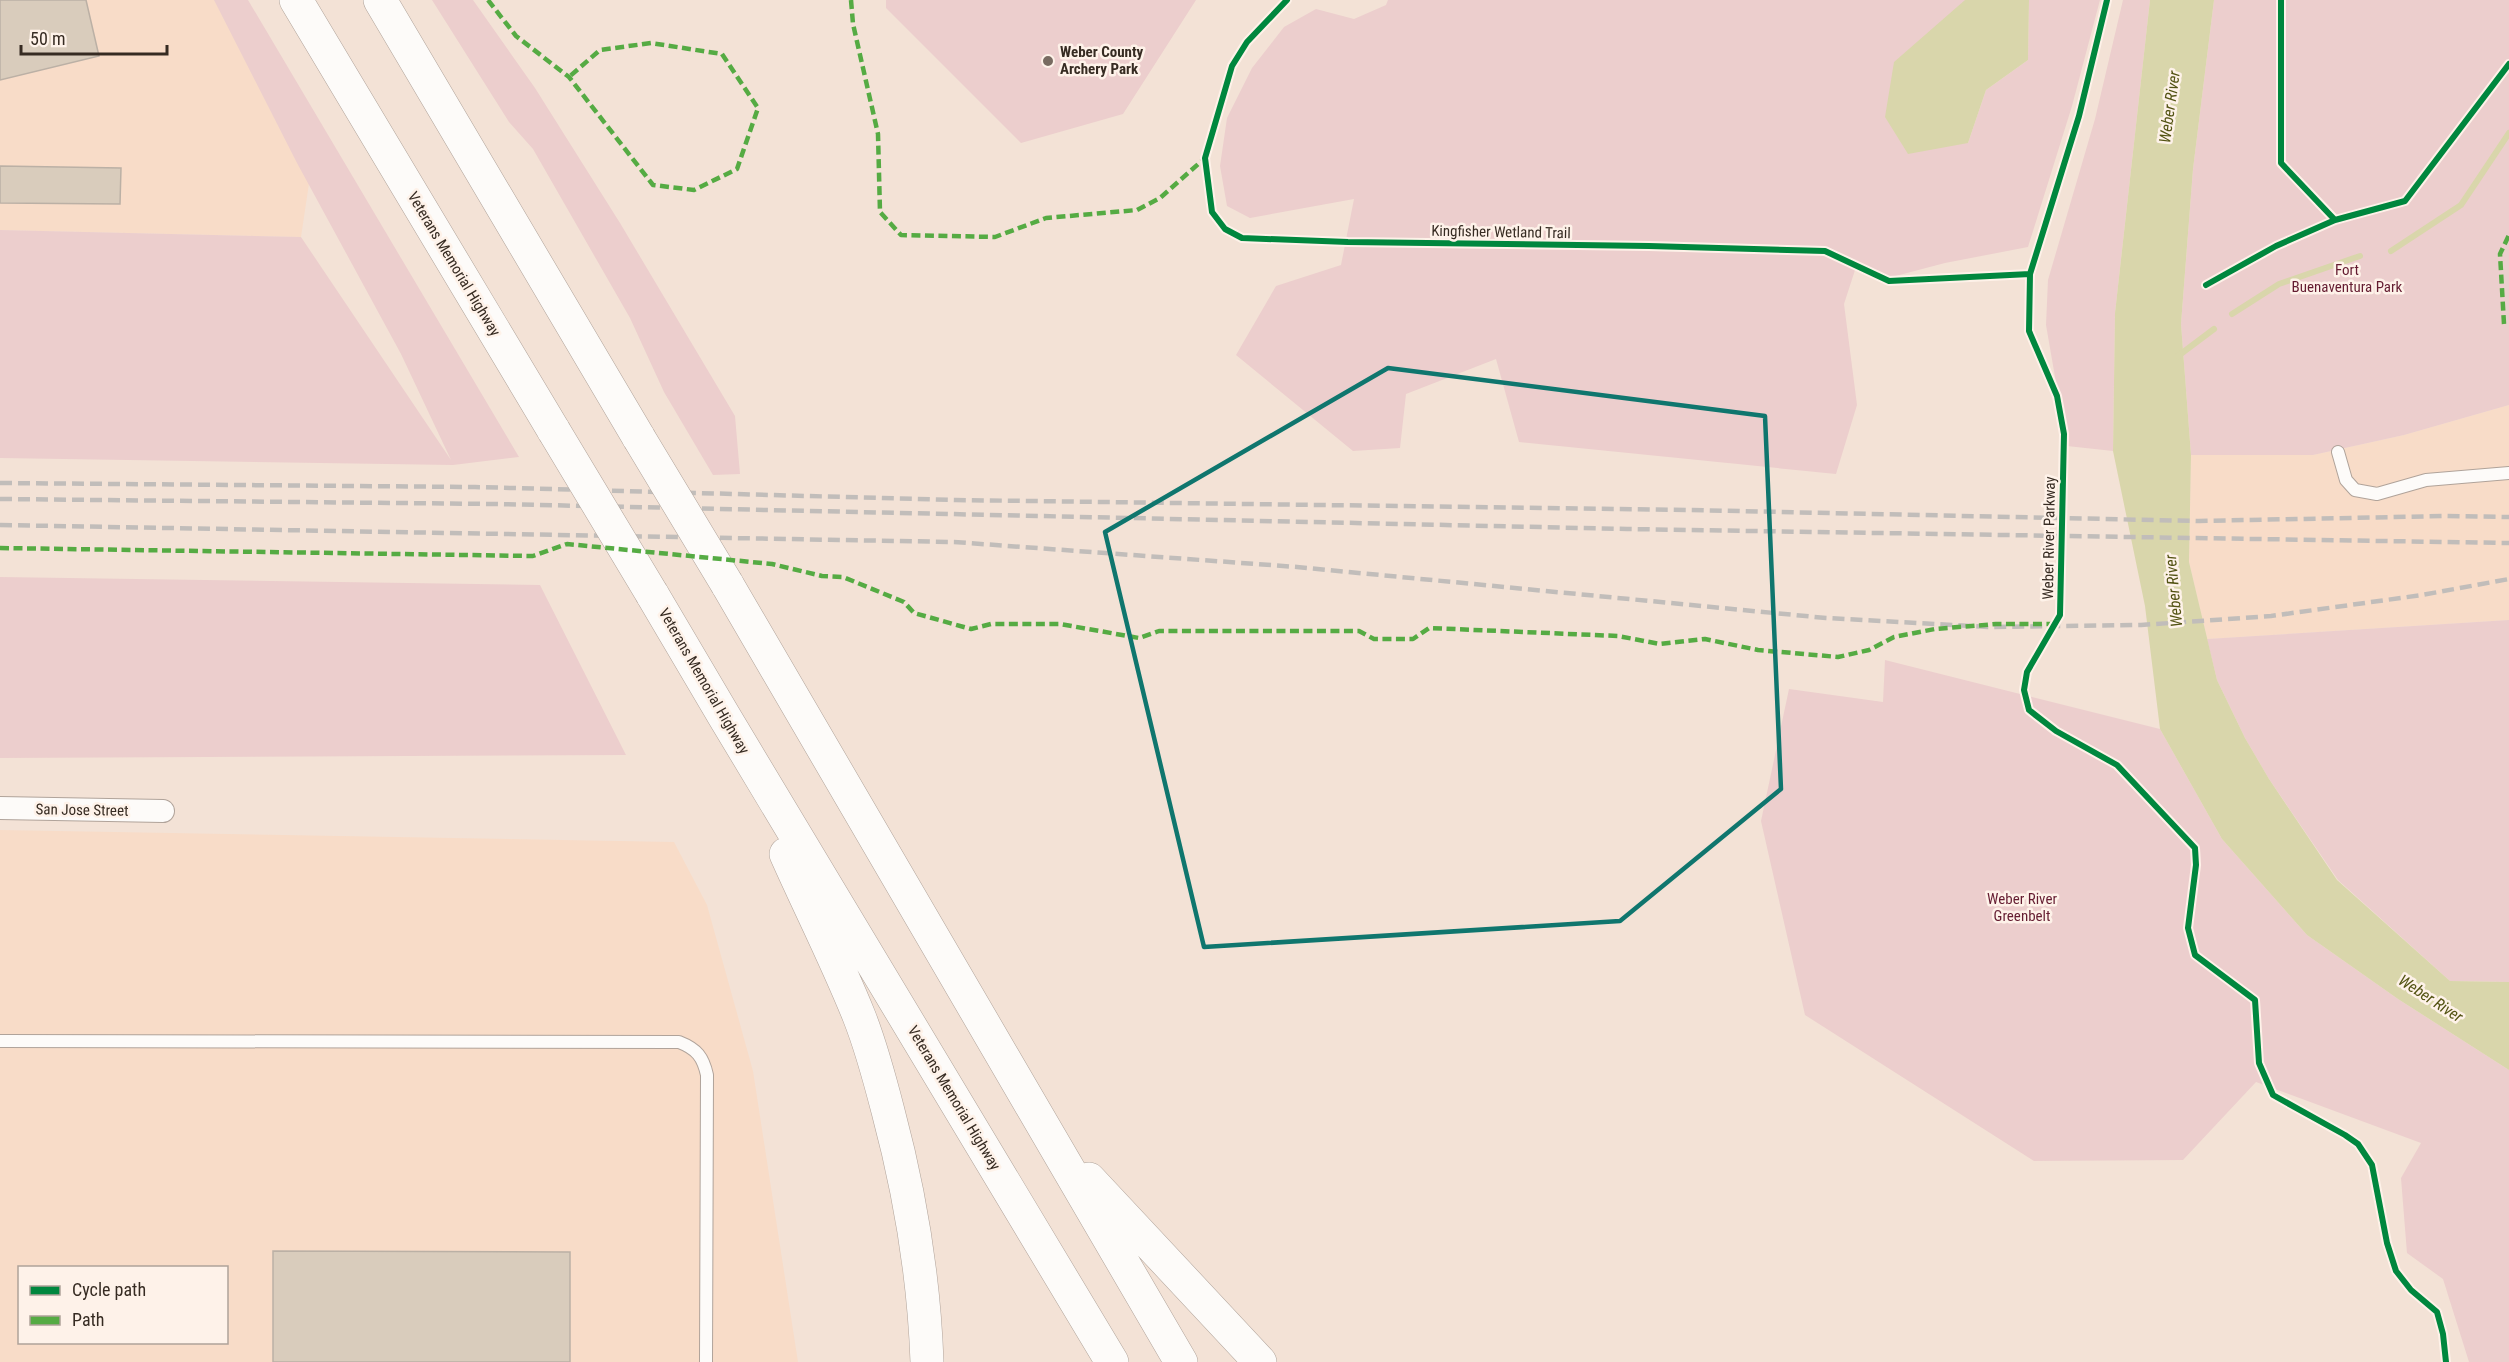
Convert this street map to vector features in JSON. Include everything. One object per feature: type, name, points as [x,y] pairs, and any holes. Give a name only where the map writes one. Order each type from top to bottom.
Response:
[{"type":"highway","name":"Veterans Memorial Highway","points":[[296,0],[1112,1362]]},
{"type":"highway","points":[[380,0],[727,584],[1181,1362]]},
{"type":"highway","points":[[724,716],[859,1017],[882,1087],[902,1165],[917,1248],[927,1362]]},
{"type":"highway","points":[[1044,1129],[1260,1362]]},
{"type":"street","name":"San Jose Street","points":[[0,808],[163,812]]},
{"type":"lane","points":[[2338,452],[2346,480],[2355,489],[2377,494],[2426,480],[2509,473]]},
{"type":"lane","points":[[0,1041],[679,1042],[692,1047],[700,1055],[707,1075],[706,1362]]},
{"type":"highlighted area","points":[[1388,368],[1765,416],[1781,789],[1620,921],[1204,947],[1105,532]]},
{"type":"shaded area","points":[[0,0],[220,0],[311,170],[301,237],[0,230]]},
{"type":"shaded area","points":[[2509,405],[2509,620],[2207,639],[2189,562],[2191,455],[2313,455],[2404,435]]},
{"type":"shaded area","points":[[0,830],[674,842],[707,905],[753,1071],[798,1362],[0,1362]]},
{"type":"green space","points":[[214,0],[248,0],[519,457],[453,465],[0,458],[0,230],[301,237],[451,460],[401,354],[297,163]]},
{"type":"green space","points":[[432,0],[473,0],[535,88],[620,223],[735,416],[740,474],[713,475],[664,392],[630,318],[533,149],[509,122]]},
{"type":"green space","name":"Weber County Archery Park","points":[[886,0],[1196,0],[1123,114],[1021,143],[886,8]]},
{"type":"green space","points":[[1388,0],[1965,0],[1968,143],[1986,90],[2028,60],[2029,0],[2100,0],[2072,106],[2028,247],[1945,263],[1888,278],[1856,267],[1844,304],[1857,405],[1836,474],[1519,442],[1496,359],[1406,394],[1400,448],[1353,451],[1236,355],[1276,286],[1341,265],[1354,199],[1250,218],[1227,206],[1220,166],[1227,118],[1252,68],[1284,27],[1316,9],[1354,19],[1386,5]]},
{"type":"green space","points":[[2123,0],[2150,0],[2115,313],[2113,451],[2067,446],[2046,325],[2048,280],[2095,119]]},
{"type":"green space","name":"Fort Buenaventura Park","points":[[2214,0],[2509,0],[2509,405],[2404,435],[2313,455],[2191,455],[2181,324],[2193,169]]},
{"type":"green space","points":[[0,577],[540,585],[626,755],[0,758]]},
{"type":"green space","points":[[2509,620],[2509,982],[2450,981],[2338,880],[2269,779],[2245,738],[2217,680],[2207,639]]},
{"type":"green space","name":"Weber River Greenbelt","points":[[1885,660],[2160,729],[2222,839],[2307,935],[2398,999],[2509,1070],[2509,1362],[2469,1362],[2443,1279],[2407,1253],[2401,1178],[2421,1143],[2256,1082],[2183,1160],[2034,1161],[1805,1015],[1761,821],[1789,689],[1883,702]]},
{"type":"water","points":[[1965,0],[2029,0],[2028,60],[1986,90],[1968,143],[1908,154],[1885,117],[1894,62]]},
{"type":"water","name":"Weber River","points":[[2150,0],[2214,0],[2193,169],[2181,324],[2191,455],[2189,562],[2217,680],[2245,738],[2269,779],[2337,880],[2450,981],[2509,982],[2509,1070],[2398,999],[2307,935],[2222,839],[2160,729],[2145,606],[2113,451],[2115,313]]},
{"type":"building","points":[[0,0],[86,0],[99,56],[0,80]]},
{"type":"building","points":[[0,166],[121,168],[120,204],[0,203]]},
{"type":"building","points":[[273,1251],[570,1252],[570,1362],[273,1362]]},
{"type":"waterway","points":[[2391,251],[2461,205],[2509,133]]},
{"type":"waterway","points":[[2232,314],[2279,284],[2360,256]]},
{"type":"waterway","points":[[2178,356],[2214,329]]},
{"type":"railway","points":[[0,483],[475,487],[956,500],[1689,510],[2199,521],[2446,516],[2509,517]]},
{"type":"railway","points":[[0,499],[496,504],[1627,529],[2509,543]]},
{"type":"railway","points":[[0,525],[954,542],[1297,567],[1826,618],[1988,627],[2141,625],[2271,616],[2422,595],[2509,579]]},
{"type":"marked path","points":[[488,0],[516,36],[569,77],[653,185],[694,190],[737,169],[758,108],[722,54],[651,43],[600,50],[569,77]]},
{"type":"marked path","points":[[851,0],[853,24],[878,134],[880,212],[901,235],[995,237],[1046,218],[1137,210],[1160,198],[1205,158]]},
{"type":"marked path","points":[[2504,324],[2500,254],[2509,235]]},
{"type":"marked path","points":[[0,548],[533,556],[567,544],[772,564],[822,576],[843,577],[904,602],[914,613],[971,629],[991,624],[1060,624],[1139,638],[1159,631],[1359,631],[1374,639],[1413,639],[1429,628],[1618,636],[1660,644],[1705,639],[1758,650],[1838,657],[1869,650],[1894,637],[1935,629],[1996,624],[2054,624]]},
{"type":"cycle path","name":"Kingfisher Wetland Trail","points":[[1287,0],[1247,42],[1232,66],[1205,158],[1212,212],[1225,229],[1242,238],[1825,251],[1889,281],[2030,274]]},
{"type":"cycle path","name":"Weber River Parkway","points":[[2107,0],[2079,116],[2030,274],[2029,331],[2057,396],[2064,434],[2060,615],[2027,672],[2024,690],[2029,710],[2056,731],[2117,765],[2195,848],[2196,865],[2188,928],[2195,955],[2255,1000],[2259,1063],[2273,1095],[2358,1144],[2372,1165],[2387,1243],[2396,1271],[2411,1290],[2437,1312],[2443,1334],[2446,1362]]},
{"type":"cycle path","points":[[2281,0],[2281,163],[2335,220]]},
{"type":"cycle path","points":[[2206,285],[2276,246],[2335,220],[2405,201],[2509,64]]},
{"type":"place","name":"Weber County Archery Park","points":[[1048,61]]}]
